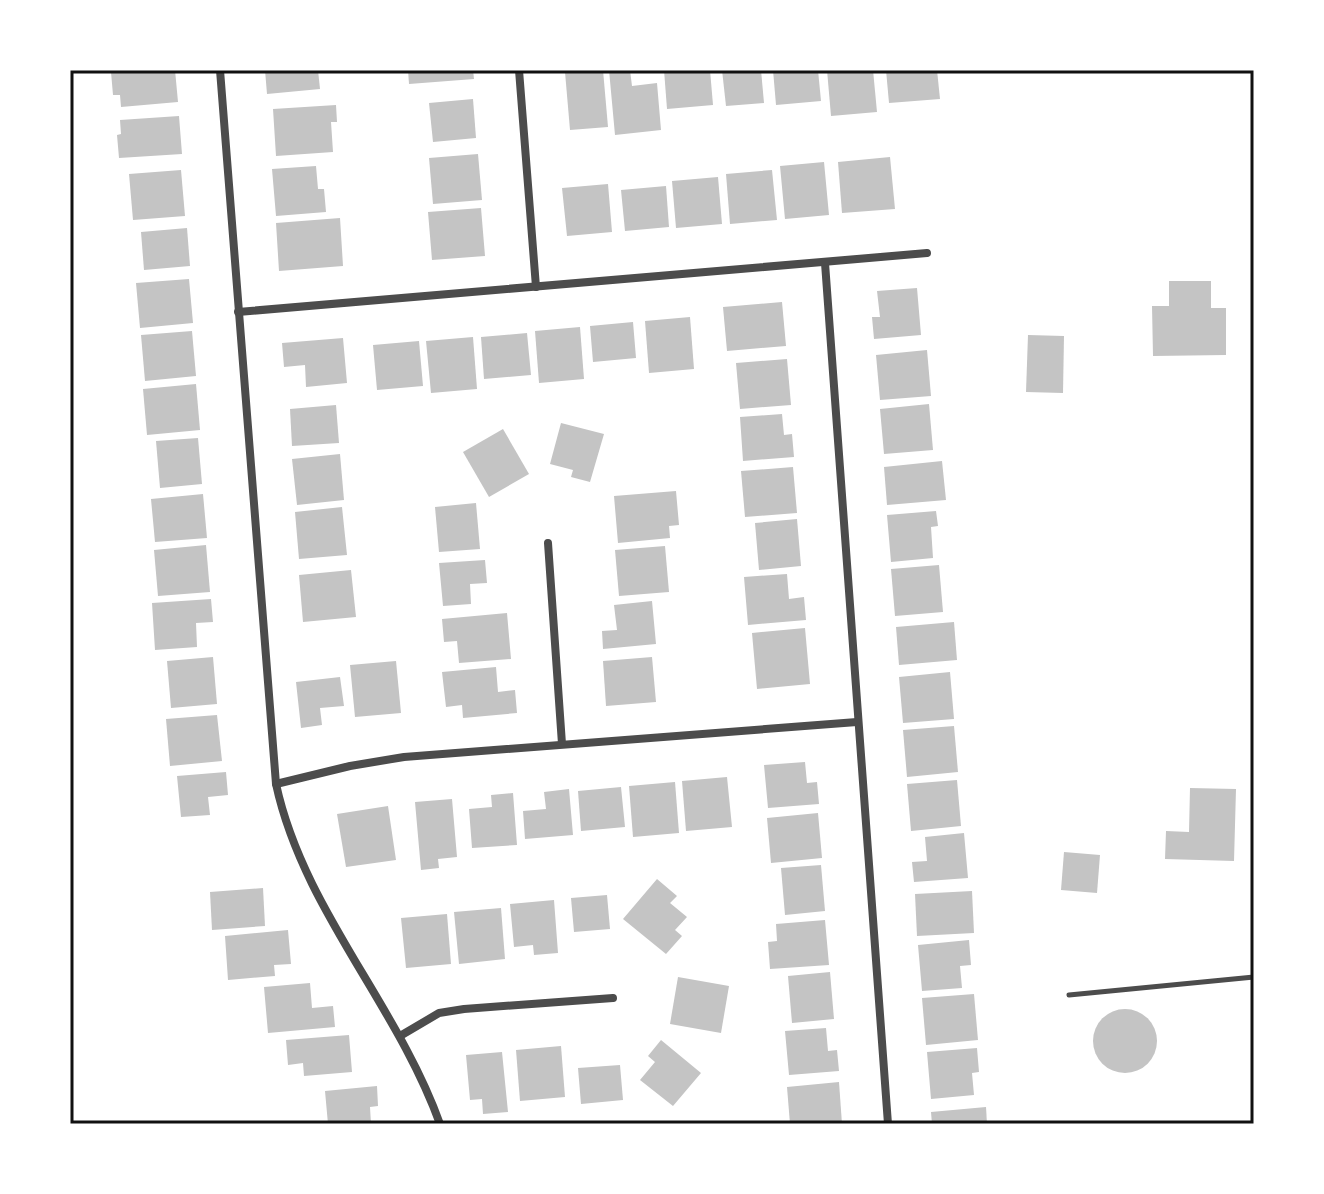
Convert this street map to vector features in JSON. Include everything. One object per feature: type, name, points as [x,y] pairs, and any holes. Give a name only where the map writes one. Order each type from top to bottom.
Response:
[{"type":"street","points":[[220,70],[276,784],[284,823],[305,873],[400,1036],[430,1096],[440,1124]]},
{"type":"street","points":[[519,70],[536,287]]},
{"type":"street","points":[[238,312],[927,253]]},
{"type":"street","points":[[825,263],[888,1124]]},
{"type":"street","points":[[548,543],[562,744]]},
{"type":"street","points":[[276,784],[404,757],[857,722]]},
{"type":"street","points":[[400,1036],[439,1013],[613,998]]},
{"type":"lane","points":[[1069,995],[1254,977]]},
{"type":"building","points":[[175,70],[178,102],[121,107],[120,95],[113,95],[111,72]]},
{"type":"building","points":[[265,70],[318,70],[320,89],[267,94]]},
{"type":"building","points":[[408,70],[473,70],[474,79],[409,84]]},
{"type":"building","points":[[603,70],[608,127],[570,130],[565,72]]},
{"type":"building","points":[[609,70],[630,70],[632,86],[657,83],[661,130],[615,135]]},
{"type":"building","points":[[664,70],[710,70],[713,105],[667,109]]},
{"type":"building","points":[[722,70],[761,70],[764,103],[726,106]]},
{"type":"building","points":[[773,70],[818,70],[821,101],[776,105]]},
{"type":"building","points":[[827,70],[873,70],[877,112],[831,116]]},
{"type":"building","points":[[886,70],[937,70],[940,99],[889,103]]},
{"type":"building","points":[[473,99],[476,138],[433,142],[429,103]]},
{"type":"building","points":[[336,105],[337,122],[331,122],[333,152],[276,156],[273,109]]},
{"type":"building","points":[[179,116],[182,154],[119,158],[117,135],[121,134],[120,120]]},
{"type":"building","points":[[478,154],[482,200],[433,204],[429,158]]},
{"type":"building","points":[[890,157],[895,209],[842,213],[838,162]]},
{"type":"building","points":[[824,162],[829,215],[785,219],[780,166]]},
{"type":"building","points":[[316,166],[318,189],[324,189],[326,212],[276,216],[272,169]]},
{"type":"building","points":[[181,170],[185,216],[133,220],[129,174]]},
{"type":"building","points":[[772,170],[777,220],[730,224],[726,174]]},
{"type":"building","points":[[718,177],[722,224],[676,228],[672,181]]},
{"type":"building","points":[[608,184],[612,232],[567,236],[562,188]]},
{"type":"building","points":[[666,186],[669,227],[625,231],[621,190]]},
{"type":"building","points":[[481,208],[485,256],[432,260],[428,212]]},
{"type":"building","points":[[340,218],[343,266],[279,271],[276,223]]},
{"type":"building","points":[[187,228],[190,266],[144,270],[141,232]]},
{"type":"building","points":[[189,279],[193,323],[140,328],[136,283]]},
{"type":"building","points":[[1169,281],[1211,281],[1211,308],[1226,308],[1226,355],[1153,356],[1152,306],[1169,306]]},
{"type":"building","points":[[917,288],[921,335],[874,339],[872,317],[880,317],[877,291]]},
{"type":"building","points":[[782,302],[786,346],[727,351],[723,307]]},
{"type":"building","points":[[690,317],[694,369],[649,373],[645,321]]},
{"type":"building","points":[[633,322],[636,358],[593,362],[590,326]]},
{"type":"building","points":[[580,327],[584,379],[539,383],[535,331]]},
{"type":"building","points":[[192,331],[196,376],[145,381],[141,335]]},
{"type":"building","points":[[527,333],[531,375],[484,379],[481,337]]},
{"type":"building","points":[[1028,335],[1064,336],[1063,393],[1026,392]]},
{"type":"building","points":[[473,337],[477,389],[431,393],[426,341]]},
{"type":"building","points":[[343,338],[347,383],[306,387],[305,365],[284,367],[282,343]]},
{"type":"building","points":[[419,341],[423,386],[377,390],[373,345]]},
{"type":"building","points":[[927,350],[931,396],[880,400],[876,355]]},
{"type":"building","points":[[787,359],[791,405],[740,409],[736,363]]},
{"type":"building","points":[[196,384],[200,430],[147,435],[143,389]]},
{"type":"building","points":[[929,404],[933,450],[884,454],[880,409]]},
{"type":"building","points":[[336,405],[339,443],[292,446],[290,409]]},
{"type":"building","points":[[782,414],[784,435],[792,434],[794,457],[743,461],[740,417]]},
{"type":"building","points":[[561,423],[604,434],[590,482],[571,477],[573,470],[550,464]]},
{"type":"building","points":[[503,429],[529,474],[489,497],[463,452]]},
{"type":"building","points":[[198,438],[202,484],[160,488],[156,441]]},
{"type":"building","points":[[340,454],[344,500],[297,505],[292,459]]},
{"type":"building","points":[[942,461],[946,500],[887,505],[884,467]]},
{"type":"building","points":[[793,467],[797,513],[745,517],[741,471]]},
{"type":"building","points":[[676,491],[679,525],[669,526],[670,538],[618,543],[614,496]]},
{"type":"building","points":[[203,494],[207,538],[155,542],[151,499]]},
{"type":"building","points":[[476,503],[480,549],[439,552],[435,507]]},
{"type":"building","points":[[342,507],[347,555],[299,559],[295,512]]},
{"type":"building","points":[[936,511],[938,526],[931,527],[933,558],[891,562],[887,515]]},
{"type":"building","points":[[797,519],[801,566],[759,570],[755,523]]},
{"type":"building","points":[[206,545],[210,592],[158,596],[154,550]]},
{"type":"building","points":[[665,546],[669,592],[619,596],[615,550]]},
{"type":"building","points":[[485,560],[487,583],[470,584],[471,604],[443,606],[439,563]]},
{"type":"building","points":[[939,565],[943,612],[895,616],[891,569]]},
{"type":"building","points":[[351,570],[356,617],[303,622],[299,575]]},
{"type":"building","points":[[787,574],[789,599],[804,597],[806,620],[748,625],[744,577]]},
{"type":"building","points":[[211,599],[213,622],[196,623],[197,647],[155,650],[152,603]]},
{"type":"building","points":[[652,601],[656,644],[603,649],[602,631],[617,630],[614,605]]},
{"type":"building","points":[[507,613],[511,659],[459,663],[457,641],[444,642],[442,619]]},
{"type":"building","points":[[954,622],[957,660],[899,665],[896,627]]},
{"type":"building","points":[[805,628],[810,684],[757,689],[752,633]]},
{"type":"building","points":[[213,657],[217,704],[171,708],[167,661]]},
{"type":"building","points":[[652,657],[656,702],[606,706],[603,661]]},
{"type":"building","points":[[396,661],[401,713],[355,717],[350,665]]},
{"type":"building","points":[[496,667],[498,692],[515,690],[517,713],[463,718],[462,705],[446,707],[442,672]]},
{"type":"building","points":[[950,672],[954,719],[903,723],[899,677]]},
{"type":"building","points":[[340,677],[344,706],[320,708],[322,725],[301,728],[296,682]]},
{"type":"building","points":[[217,715],[222,761],[170,766],[166,719]]},
{"type":"building","points":[[954,726],[958,772],[907,777],[903,730]]},
{"type":"building","points":[[805,762],[807,783],[817,782],[819,804],[768,808],[764,765]]},
{"type":"building","points":[[226,772],[228,795],[208,797],[210,815],[181,817],[177,776]]},
{"type":"building","points":[[727,777],[732,827],[686,831],[682,781]]},
{"type":"building","points":[[957,780],[961,826],[911,831],[907,784]]},
{"type":"building","points":[[675,782],[679,833],[633,837],[629,786]]},
{"type":"building","points":[[621,787],[625,827],[581,831],[578,791]]},
{"type":"building","points":[[1190,788],[1236,789],[1234,861],[1165,859],[1166,831],[1189,832]]},
{"type":"building","points":[[569,789],[573,835],[525,839],[523,811],[546,809],[544,792]]},
{"type":"building","points":[[513,793],[517,845],[472,848],[469,809],[492,807],[491,795]]},
{"type":"building","points":[[452,799],[457,857],[438,859],[439,868],[421,870],[415,802]]},
{"type":"building","points":[[388,806],[396,860],[346,867],[337,814]]},
{"type":"building","points":[[818,813],[822,858],[771,863],[767,818]]},
{"type":"building","points":[[964,833],[968,878],[914,882],[912,862],[927,861],[925,837]]},
{"type":"building","points":[[1064,852],[1100,855],[1097,893],[1061,890]]},
{"type":"building","points":[[821,865],[825,911],[785,915],[781,868]]},
{"type":"building","points":[[657,879],[677,896],[670,903],[687,917],[675,930],[682,936],[666,954],[623,919]]},
{"type":"building","points":[[263,888],[265,926],[212,930],[210,892]]},
{"type":"building","points":[[972,891],[974,933],[917,936],[915,894]]},
{"type":"building","points":[[607,895],[610,929],[574,932],[571,898]]},
{"type":"building","points":[[554,900],[558,953],[534,955],[533,945],[514,947],[510,904]]},
{"type":"building","points":[[501,908],[505,959],[459,964],[454,912]]},
{"type":"building","points":[[447,914],[451,964],[406,968],[401,918]]},
{"type":"building","points":[[825,920],[829,965],[770,969],[768,942],[777,941],[776,924]]},
{"type":"building","points":[[288,930],[291,964],[274,965],[275,976],[228,980],[225,936]]},
{"type":"building","points":[[969,940],[971,965],[960,966],[962,988],[922,991],[918,945]]},
{"type":"building","points":[[830,972],[834,1019],[792,1023],[788,976]]},
{"type":"building","points":[[678,977],[729,986],[721,1033],[670,1024]]},
{"type":"building","points":[[310,983],[312,1008],[333,1006],[335,1027],[268,1033],[264,987]]},
{"type":"building","points":[[974,994],[978,1040],[926,1045],[922,998]]},
{"type":"building","points":[[1125,1009],[1143,1015],[1151,1023],[1157,1041],[1151,1059],[1143,1067],[1125,1073],[1107,1067],[1099,1059],[1093,1041],[1099,1023],[1107,1015]]},
{"type":"building","points":[[826,1028],[828,1051],[837,1050],[839,1071],[789,1075],[785,1031]]},
{"type":"building","points":[[349,1035],[352,1072],[304,1076],[303,1063],[288,1065],[286,1040]]},
{"type":"building","points":[[661,1040],[701,1073],[673,1106],[640,1080],[655,1062],[648,1056]]},
{"type":"building","points":[[561,1046],[565,1097],[520,1101],[516,1050]]},
{"type":"building","points":[[977,1048],[979,1072],[972,1073],[974,1095],[931,1099],[927,1052]]},
{"type":"building","points":[[502,1052],[508,1112],[483,1114],[482,1099],[470,1100],[466,1055]]},
{"type":"building","points":[[620,1065],[623,1100],[581,1104],[578,1068]]},
{"type":"building","points":[[839,1082],[842,1124],[790,1124],[787,1087]]},
{"type":"building","points":[[377,1086],[378,1106],[370,1107],[371,1124],[328,1124],[325,1091]]},
{"type":"building","points":[[986,1107],[987,1124],[932,1124],[931,1112]]}]
